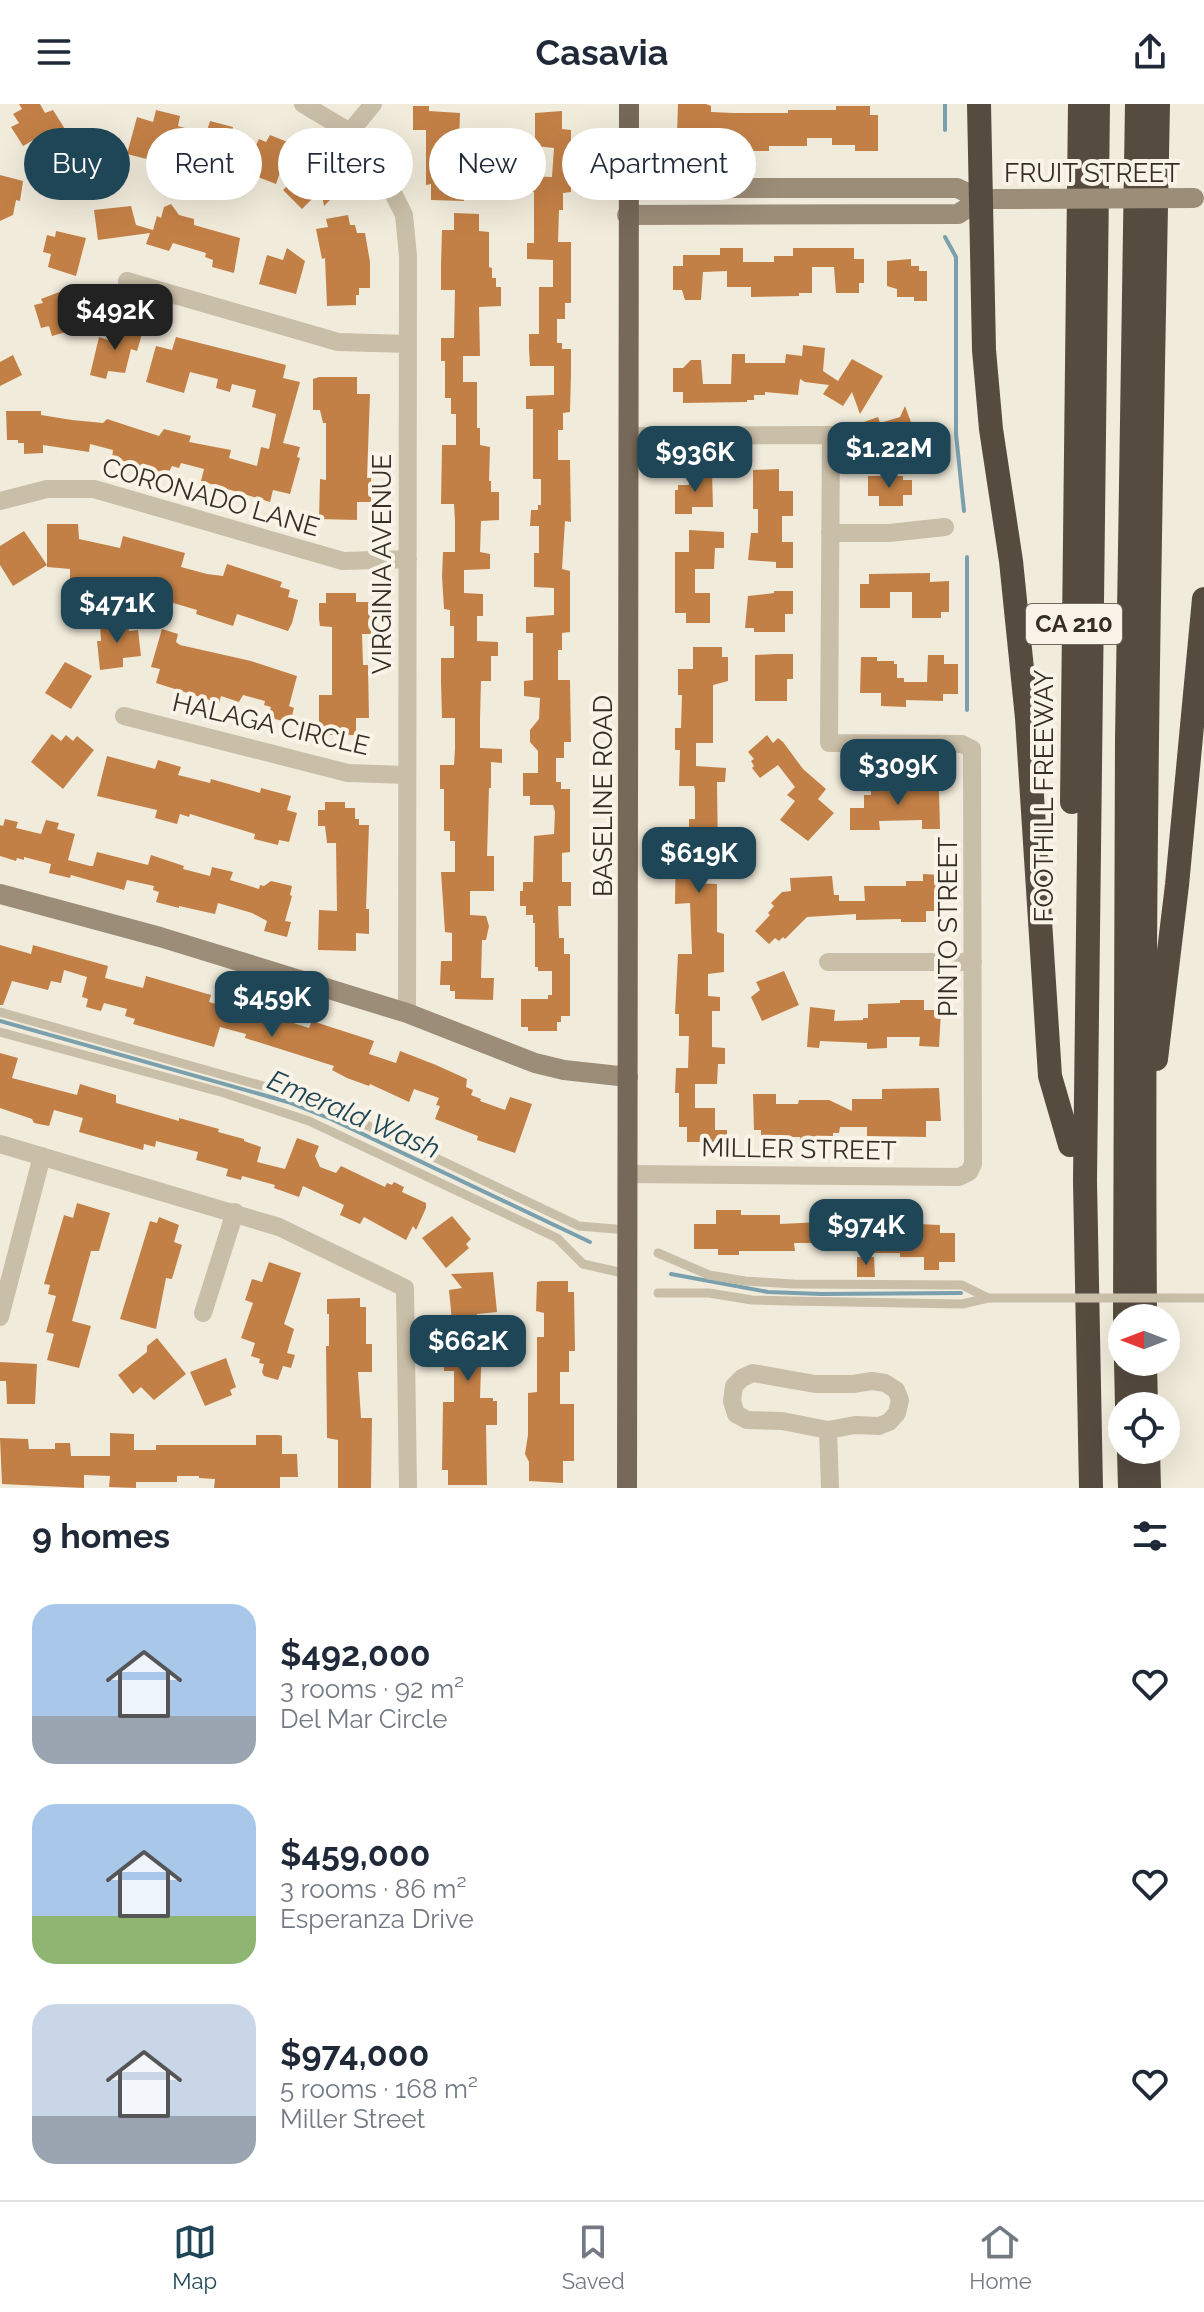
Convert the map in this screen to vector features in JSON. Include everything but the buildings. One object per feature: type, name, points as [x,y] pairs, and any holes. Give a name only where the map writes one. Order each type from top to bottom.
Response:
[{"type":"highway","points":[[979,104],[984,350],[1027,718],[1050,1076],[1070,1145]]},
{"type":"highway","name":"FOOTHILL FREEWAY","points":[[1076,1488],[1070,1145],[1080,104]]},
{"type":"highway","points":[[1091,1488],[1085,1166],[1098,104]]},
{"type":"highway","points":[[1125,1304],[1127,739],[1137,104]]},
{"type":"highway","name":"CA 210","points":[[1145,1304],[1143,1129],[1158,104]]},
{"type":"highway","points":[[1143,1129],[1160,1040],[1204,599]]},
{"type":"highway","points":[[1129,1464],[1130,1488]]},
{"type":"highway","points":[[1148,1464],[1149,1488]]},
{"type":"main road","name":"BASELINE ROAD","points":[[628,128],[629,104]]},
{"type":"main road","name":"FRUIT STREET","points":[[756,188],[957,188],[981,199],[1199,198]]},
{"type":"main road","name":"FRUIT STREET","points":[[627,215],[958,214],[981,199]]},
{"type":"main road","name":"BASELINE ROAD","points":[[627,200],[630,436],[627,1488]]},
{"type":"main road","points":[[0,894],[160,937],[407,1013],[535,1063],[564,1070],[628,1077]]},
{"type":"street","points":[[303,104],[343,128]]},
{"type":"street","points":[[353,128],[373,104]]},
{"type":"street","name":"VIRGINIA AVENUE","points":[[396,200],[404,215],[408,256],[407,1013]]},
{"type":"street","points":[[127,281],[338,342],[408,344]]},
{"type":"street","name":"PINTO STREET","points":[[630,436],[831,435],[829,743],[962,744],[972,749],[973,1164],[969,1172]]},
{"type":"street","name":"CORONADO LANE","points":[[1,499],[47,489],[94,489],[343,561],[408,559]]},
{"type":"street","points":[[830,533],[889,533],[945,527]]},
{"type":"street","name":"HALAGA CIRCLE","points":[[124,716],[348,773],[407,775]]},
{"type":"street","points":[[828,962],[973,962]]},
{"type":"street","points":[[0,1144],[279,1227],[405,1288],[408,1488]]},
{"type":"street","points":[[0,1317],[42,1156]]},
{"type":"street","name":"MILLER STREET","points":[[627,1174],[959,1177],[969,1172]]},
{"type":"street","points":[[203,1313],[235,1212]]},
{"type":"street","points":[[753,1373],[815,1384],[872,1381],[885,1383],[896,1390],[900,1400],[897,1413],[889,1422],[879,1426],[855,1425],[828,1430],[782,1421],[747,1420],[736,1414],[732,1401],[734,1386],[753,1373]]},
{"type":"street","points":[[828,1430],[830,1488]]},
{"type":"lane","points":[[0,1012],[316,1101],[579,1226],[627,1230]]},
{"type":"lane","points":[[0,1032],[224,1093],[309,1121],[557,1238],[583,1264],[627,1274]]},
{"type":"lane","points":[[658,1253],[709,1275],[745,1281],[962,1285],[988,1298]]},
{"type":"lane","points":[[658,1293],[709,1293],[752,1300],[962,1304],[988,1298],[1204,1298]]},
{"type":"waterway","points":[[945,104],[945,130]]},
{"type":"waterway","points":[[945,237],[956,257],[956,434],[964,511]]},
{"type":"waterway","points":[[967,557],[967,710]]},
{"type":"waterway","name":"Emerald Wash","points":[[0,1021],[288,1102],[331,1119],[590,1242]]},
{"type":"waterway","name":"Emerald Wash","points":[[671,1274],[768,1292],[961,1293]]}]
